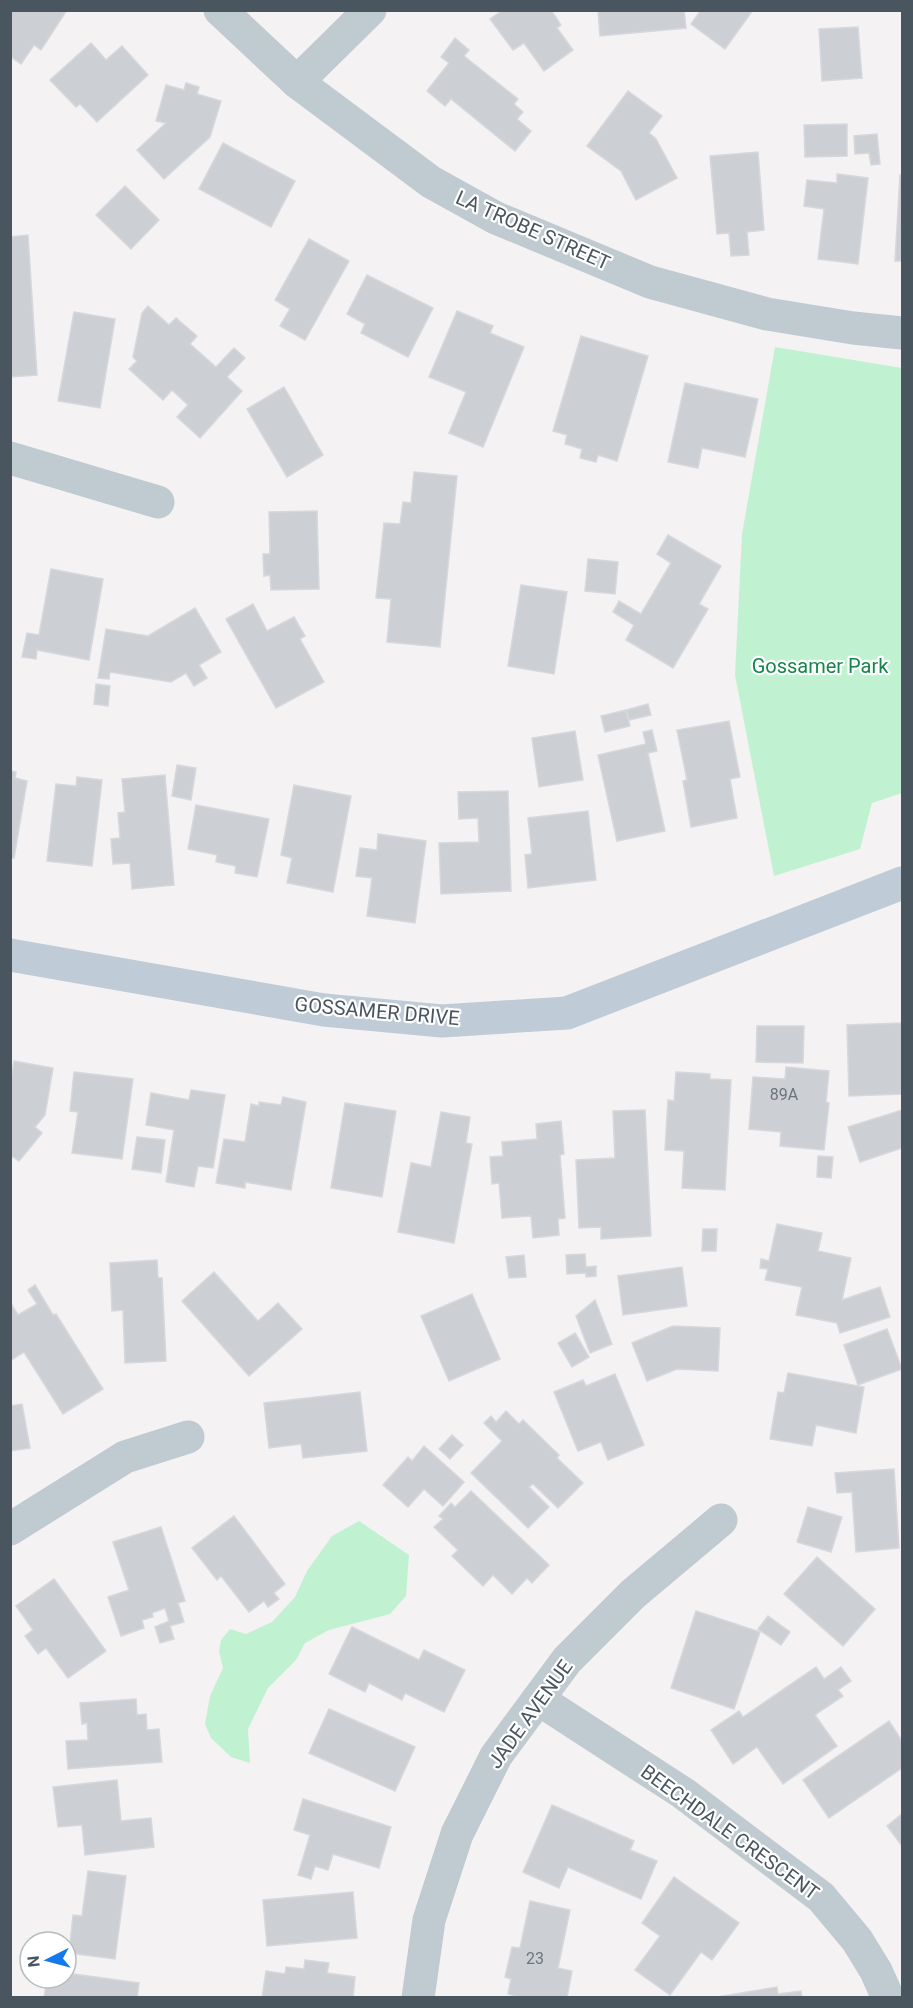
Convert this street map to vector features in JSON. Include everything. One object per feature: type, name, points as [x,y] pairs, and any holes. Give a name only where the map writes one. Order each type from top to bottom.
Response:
[{"type":"main road","name":"GOSSAMER DRIVE","points":[[10,955],[324,1010],[442,1021],[567,1013],[903,883]]},
{"type":"street","name":"LA TROBE STREET","points":[[220,10],[297,82],[431,182],[496,218],[650,282],[767,314],[853,328],[903,333]]},
{"type":"street","points":[[297,82],[370,10]]},
{"type":"street","points":[[10,458],[158,502]]},
{"type":"street","points":[[10,1529],[124,1457],[188,1437]]},
{"type":"street","name":"JADE AVENUE","points":[[418,1998],[429,1920],[457,1834],[496,1756],[567,1660],[633,1594],[721,1520]]},
{"type":"street","name":"BEECHDALE CRESCENT","points":[[538,1699],[683,1793],[821,1897],[857,1940],[876,1971],[888,1998]]},
{"type":"green space","name":"Gossamer Park","points":[[775,347],[902,368],[902,793],[872,803],[860,849],[774,876],[735,675],[742,534]]},
{"type":"green space","points":[[359,1521],[409,1555],[406,1596],[390,1614],[329,1630],[305,1643],[296,1660],[268,1688],[248,1729],[250,1763],[231,1757],[211,1738],[205,1724],[210,1696],[223,1668],[219,1651],[221,1640],[230,1629],[246,1634],[272,1622],[295,1597],[307,1571],[332,1536]]},
{"type":"building","points":[[10,10],[67,10],[41,50],[34,45],[21,64],[10,56]]},
{"type":"building","points":[[503,10],[551,10],[561,25],[557,28],[573,50],[544,71],[524,43],[513,50],[490,19]]},
{"type":"building","points":[[598,10],[684,10],[686,28],[600,36]]},
{"type":"building","points":[[701,10],[753,10],[725,49],[691,24]]},
{"type":"building","points":[[858,27],[862,78],[822,81],[819,29]]},
{"type":"building","points":[[455,38],[469,50],[464,56],[518,99],[514,104],[523,112],[517,119],[531,131],[515,151],[451,99],[445,106],[427,91],[449,63],[441,57]]},
{"type":"building","points":[[91,43],[106,60],[122,46],[148,75],[97,122],[80,104],[76,107],[50,80]]},
{"type":"building","points":[[186,83],[199,87],[197,94],[221,101],[210,137],[164,179],[137,150],[166,123],[156,121],[166,85],[184,90]]},
{"type":"building","points":[[628,91],[662,116],[649,133],[656,139],[677,178],[636,200],[621,171],[587,146]]},
{"type":"building","points":[[847,124],[847,156],[805,157],[804,125]]},
{"type":"building","points":[[877,134],[880,164],[871,165],[869,153],[855,154],[854,136]]},
{"type":"building","points":[[223,143],[295,181],[271,227],[199,189]]},
{"type":"building","points":[[758,152],[764,230],[747,232],[749,255],[731,256],[729,233],[717,234],[710,156]]},
{"type":"building","points":[[837,174],[868,178],[858,264],[818,259],[824,209],[804,206],[807,180],[837,183]]},
{"type":"building","points":[[900,175],[902,175],[902,261],[895,261]]},
{"type":"building","points":[[125,186],[159,220],[131,249],[96,215]]},
{"type":"building","points":[[28,235],[37,375],[10,377],[10,237]]},
{"type":"building","points":[[309,239],[349,261],[305,340],[280,326],[290,309],[275,300]]},
{"type":"building","points":[[367,275],[433,308],[408,357],[361,333],[365,324],[347,314]]},
{"type":"building","points":[[148,306],[169,325],[176,318],[197,336],[190,344],[216,367],[234,348],[245,358],[227,377],[242,391],[200,438],[177,417],[188,405],[172,390],[163,400],[129,369],[137,361],[133,357],[142,313]]},
{"type":"building","points":[[457,311],[493,326],[490,333],[524,347],[483,447],[449,433],[466,392],[429,377]]},
{"type":"building","points":[[74,312],[115,319],[100,408],[58,401]]},
{"type":"building","points":[[581,336],[648,356],[617,461],[598,455],[596,462],[580,458],[582,449],[565,444],[567,435],[553,431]]},
{"type":"building","points":[[685,383],[758,399],[745,457],[702,448],[698,468],[668,462]]},
{"type":"building","points":[[284,387],[323,455],[287,477],[247,409]]},
{"type":"building","points":[[414,472],[457,476],[440,647],[387,642],[391,599],[376,598],[384,523],[400,524],[403,502],[411,503]]},
{"type":"building","points":[[317,511],[319,589],[271,590],[270,575],[264,576],[263,554],[270,554],[269,512]]},
{"type":"building","points":[[668,535],[721,566],[699,604],[708,609],[673,668],[626,640],[634,625],[613,612],[619,601],[641,614],[671,563],[657,554]]},
{"type":"building","points":[[588,559],[618,562],[615,594],[585,591]]},
{"type":"building","points":[[51,569],[103,579],[89,660],[37,650],[36,659],[22,657],[27,633],[39,635]]},
{"type":"building","points":[[521,585],[567,592],[554,674],[508,666]]},
{"type":"building","points":[[253,604],[267,631],[294,617],[305,636],[300,639],[324,682],[276,708],[226,619]]},
{"type":"building","points":[[195,608],[221,652],[199,665],[207,678],[194,686],[186,673],[171,682],[110,672],[109,679],[98,678],[106,629],[148,636]]},
{"type":"building","points":[[96,684],[110,686],[108,706],[94,704]]},
{"type":"building","points":[[648,704],[651,715],[629,720],[626,710]]},
{"type":"building","points":[[626,710],[630,726],[605,732],[601,716]]},
{"type":"building","points":[[729,721],[740,777],[730,779],[737,818],[691,827],[683,781],[687,780],[677,730]]},
{"type":"building","points":[[652,730],[657,751],[648,753],[665,831],[617,841],[598,755],[646,744],[643,732]]},
{"type":"building","points":[[575,731],[583,780],[539,787],[532,738]]},
{"type":"building","points":[[177,765],[196,768],[191,800],[172,796]]},
{"type":"building","points":[[10,771],[16,772],[15,778],[27,781],[14,858],[10,857]]},
{"type":"building","points":[[165,775],[174,885],[132,889],[130,863],[113,864],[111,839],[120,838],[118,813],[125,812],[122,779]]},
{"type":"building","points":[[77,777],[102,780],[92,866],[47,861],[56,784],[76,786]]},
{"type":"building","points":[[294,785],[351,796],[333,892],[287,883],[292,858],[281,855]]},
{"type":"building","points":[[508,791],[511,891],[441,894],[439,843],[479,842],[478,818],[459,819],[458,792]]},
{"type":"building","points":[[196,805],[269,819],[257,877],[235,873],[236,866],[216,862],[217,855],[188,849]]},
{"type":"building","points":[[588,811],[596,880],[528,888],[525,855],[532,854],[528,818]]},
{"type":"building","points":[[378,834],[426,841],[415,923],[367,916],[372,878],[356,876],[360,848],[377,850]]},
{"type":"building","points":[[902,1023],[902,1094],[849,1096],[847,1025]]},
{"type":"building","points":[[757,1026],[804,1026],[803,1063],[756,1062]]},
{"type":"building","points":[[14,1061],[53,1068],[45,1115],[35,1127],[42,1133],[19,1161],[10,1155],[10,1087]]},
{"type":"building","points":[[786,1067],[829,1071],[826,1102],[829,1103],[824,1150],[780,1146],[781,1132],[749,1129],[753,1077],[785,1079]]},
{"type":"building","points":[[74,1072],[133,1079],[122,1159],[72,1153],[78,1112],[70,1111]]},
{"type":"building","points":[[676,1072],[710,1074],[710,1079],[731,1080],[725,1190],[682,1188],[684,1151],[665,1150],[668,1100],[674,1101]]},
{"type":"building","points":[[191,1090],[225,1095],[213,1168],[198,1166],[194,1187],[166,1182],[174,1130],[146,1125],[151,1093],[189,1100]]},
{"type":"building","points":[[283,1097],[306,1102],[291,1190],[245,1182],[245,1188],[216,1183],[224,1139],[245,1142],[251,1104],[259,1106],[259,1102],[281,1105]]},
{"type":"building","points":[[345,1103],[396,1111],[382,1197],[331,1188]]},
{"type":"building","points":[[645,1110],[651,1236],[601,1239],[601,1227],[579,1228],[576,1160],[615,1158],[613,1111]]},
{"type":"building","points":[[902,1110],[902,1148],[860,1162],[848,1127]]},
{"type":"building","points":[[441,1112],[470,1117],[466,1143],[472,1144],[454,1243],[398,1232],[411,1163],[431,1167]]},
{"type":"building","points":[[561,1121],[564,1154],[560,1155],[565,1218],[558,1219],[559,1235],[533,1238],[531,1216],[502,1218],[499,1183],[492,1184],[490,1157],[503,1156],[502,1142],[537,1139],[536,1124]]},
{"type":"building","points":[[137,1137],[165,1140],[161,1173],[132,1169]]},
{"type":"building","points":[[818,1156],[833,1157],[831,1178],[817,1177]]},
{"type":"building","points":[[777,1224],[822,1233],[818,1251],[851,1258],[842,1300],[880,1287],[890,1317],[840,1333],[837,1323],[796,1315],[802,1287],[765,1280],[768,1269],[760,1268],[761,1259],[769,1261]]},
{"type":"building","points":[[703,1229],[717,1229],[716,1251],[702,1251]]},
{"type":"building","points":[[585,1254],[586,1267],[596,1266],[596,1276],[586,1277],[586,1273],[567,1274],[566,1255]]},
{"type":"building","points":[[524,1255],[526,1277],[509,1278],[506,1257]]},
{"type":"building","points":[[157,1260],[158,1278],[162,1278],[166,1361],[125,1363],[123,1310],[112,1311],[110,1263]]},
{"type":"building","points":[[682,1267],[687,1306],[623,1315],[618,1276]]},
{"type":"building","points":[[214,1272],[258,1321],[278,1303],[302,1329],[249,1376],[182,1301]]},
{"type":"building","points":[[35,1285],[103,1389],[63,1414],[24,1352],[10,1361],[10,1302],[18,1315],[37,1304],[28,1290]]},
{"type":"building","points":[[472,1294],[500,1359],[449,1381],[421,1316]]},
{"type":"building","points":[[595,1300],[612,1344],[590,1353],[576,1316]]},
{"type":"building","points":[[673,1326],[720,1328],[718,1371],[677,1369],[647,1381],[632,1343]]},
{"type":"building","points":[[887,1329],[902,1369],[858,1385],[844,1345]]},
{"type":"building","points":[[575,1333],[589,1357],[572,1367],[558,1343]]},
{"type":"building","points":[[788,1373],[864,1387],[856,1433],[816,1425],[812,1446],[770,1439],[778,1392],[784,1393]]},
{"type":"building","points":[[615,1374],[644,1445],[608,1460],[601,1442],[578,1451],[554,1392],[583,1380],[586,1386]]},
{"type":"building","points":[[360,1392],[367,1451],[303,1458],[301,1444],[269,1448],[264,1403]]},
{"type":"building","points":[[22,1404],[30,1448],[10,1451],[10,1406]]},
{"type":"building","points":[[506,1411],[519,1424],[523,1420],[559,1455],[557,1458],[583,1483],[558,1508],[533,1484],[529,1487],[549,1507],[528,1528],[471,1473],[502,1441],[484,1423],[491,1416],[496,1422]]},
{"type":"building","points":[[452,1435],[463,1445],[450,1459],[439,1449]]},
{"type":"building","points":[[424,1446],[464,1482],[443,1506],[424,1489],[408,1507],[383,1485],[408,1457],[412,1461]]},
{"type":"building","points":[[894,1469],[899,1548],[856,1552],[852,1492],[837,1493],[835,1473]]},
{"type":"building","points":[[471,1491],[549,1565],[532,1583],[527,1578],[512,1594],[493,1575],[483,1586],[452,1556],[458,1550],[434,1527],[443,1519],[439,1516],[451,1503],[455,1507]]},
{"type":"building","points":[[808,1507],[842,1517],[831,1552],[797,1542]]},
{"type":"building","points":[[234,1516],[285,1584],[274,1593],[279,1599],[268,1607],[264,1601],[249,1612],[221,1576],[217,1580],[192,1548]]},
{"type":"building","points":[[161,1527],[185,1601],[178,1603],[184,1622],[170,1626],[174,1639],[160,1643],[155,1627],[169,1621],[165,1608],[152,1613],[153,1617],[142,1620],[144,1628],[121,1636],[108,1597],[129,1590],[113,1542]]},
{"type":"building","points":[[817,1557],[875,1609],[843,1646],[784,1594]]},
{"type":"building","points":[[54,1579],[106,1651],[68,1678],[46,1648],[38,1654],[25,1636],[33,1630],[16,1606]]},
{"type":"building","points":[[696,1611],[760,1632],[734,1709],[671,1688]]},
{"type":"building","points":[[768,1616],[790,1632],[781,1645],[758,1629]]},
{"type":"building","points":[[352,1627],[419,1660],[424,1650],[465,1670],[444,1712],[405,1693],[402,1700],[369,1683],[365,1692],[329,1674]]},
{"type":"building","points":[[816,1667],[824,1679],[841,1667],[851,1681],[838,1690],[843,1696],[815,1715],[837,1746],[783,1784],[757,1747],[733,1764],[711,1730],[739,1711],[743,1717]]},
{"type":"building","points":[[136,1699],[137,1715],[146,1714],[147,1730],[159,1729],[162,1762],[68,1769],[66,1741],[88,1740],[87,1723],[82,1724],[80,1703]]},
{"type":"building","points":[[329,1709],[415,1747],[395,1791],[309,1753]]},
{"type":"building","points":[[889,1721],[902,1741],[902,1768],[829,1818],[803,1780]]},
{"type":"building","points":[[117,1780],[121,1821],[151,1818],[154,1847],[85,1855],[82,1825],[58,1827],[53,1787]]},
{"type":"building","points":[[303,1799],[391,1827],[379,1868],[333,1854],[328,1870],[315,1866],[311,1879],[298,1875],[310,1835],[294,1830]]},
{"type":"building","points":[[552,1805],[634,1841],[630,1850],[657,1861],[641,1899],[568,1867],[559,1888],[523,1872]]},
{"type":"building","points":[[902,1814],[902,1846],[887,1826]]},
{"type":"building","points":[[88,1871],[126,1876],[115,1959],[78,1954],[78,1930],[71,1930],[73,1915],[82,1916]]},
{"type":"building","points":[[674,1877],[739,1923],[712,1960],[701,1952],[670,1995],[635,1970],[660,1936],[642,1923]]},
{"type":"building","points":[[353,1892],[357,1938],[267,1946],[263,1900]]},
{"type":"building","points":[[530,1901],[570,1910],[558,1968],[572,1971],[567,1998],[523,1998],[508,1994],[511,1979],[505,1977],[512,1947],[520,1948]]},
{"type":"building","points":[[305,1960],[329,1963],[327,1973],[355,1977],[353,1998],[262,1998],[266,1971],[285,1974],[286,1967],[304,1969]]},
{"type":"building","points":[[78,1975],[139,1983],[137,1998],[44,1998],[45,1990],[78,1990]]},
{"type":"building","points":[[777,1987],[778,1994],[801,1991],[802,1998],[711,1998]]}]
